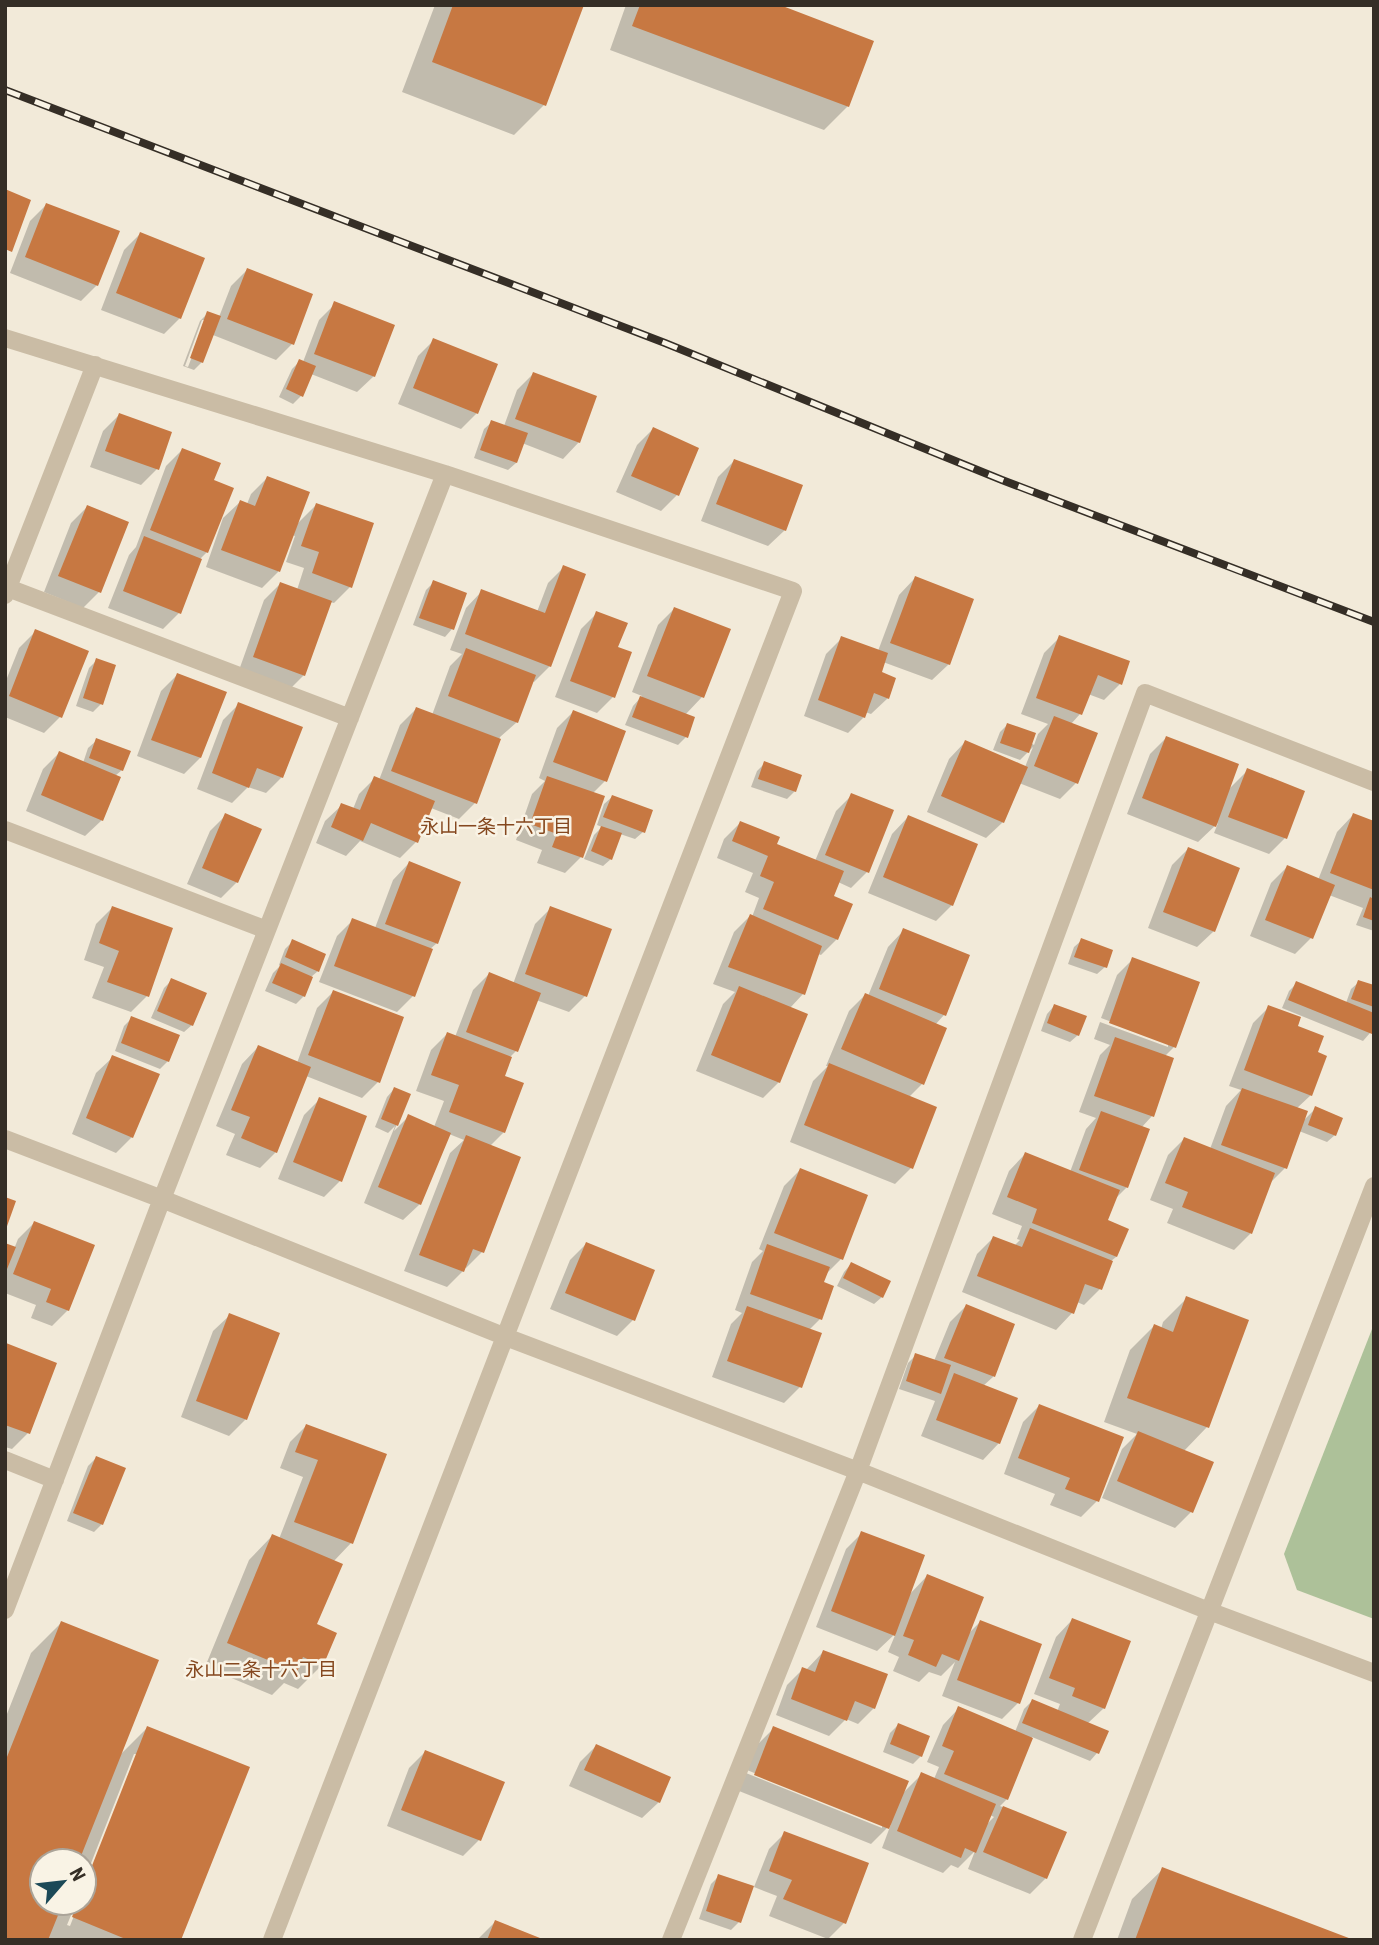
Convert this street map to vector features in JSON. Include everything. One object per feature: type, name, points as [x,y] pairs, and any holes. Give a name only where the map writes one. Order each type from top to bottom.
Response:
[{"type":"street","points":[[5,338],[445,474],[793,591],[272,1940]]},
{"type":"street","points":[[95,365],[7,592],[350,718]]},
{"type":"street","points":[[5,1611],[162,1199],[445,474]]},
{"type":"street","points":[[671,1940],[858,1471],[1145,693],[1374,782]]},
{"type":"street","points":[[5,830],[267,930]]},
{"type":"street","points":[[5,1139],[506,1337],[858,1471],[1209,1611],[1374,1673]]},
{"type":"street","points":[[1082,1940],[1374,1186]]},
{"type":"street","points":[[5,1460],[55,1480]]},
{"type":"green space","points":[[1374,1324],[1374,1619],[1297,1590],[1284,1554]]},
{"type":"building","points":[[453,5],[584,5],[546,106],[432,62]]},
{"type":"building","points":[[640,5],[780,5],[874,41],[849,107],[632,26]]},
{"type":"building","points":[[5,189],[31,200],[12,252],[5,249]]},
{"type":"building","points":[[46,203],[120,231],[98,286],[25,257]]},
{"type":"building","points":[[140,232],[205,258],[181,319],[116,293]]},
{"type":"building","points":[[247,268],[313,294],[294,345],[227,319]]},
{"type":"building","points":[[334,301],[395,325],[375,377],[314,354]]},
{"type":"building","points":[[207,311],[221,316],[203,363],[190,358]]},
{"type":"building","points":[[433,338],[498,364],[478,414],[413,388]]},
{"type":"building","points":[[299,359],[316,366],[303,397],[286,389]]},
{"type":"building","points":[[533,372],[597,396],[580,443],[515,419]]},
{"type":"building","points":[[119,413],[172,432],[159,470],[105,451]]},
{"type":"building","points":[[491,420],[528,433],[517,463],[480,450]]},
{"type":"building","points":[[653,427],[699,448],[679,496],[631,476]]},
{"type":"building","points":[[182,448],[221,463],[214,480],[234,488],[208,553],[150,530]]},
{"type":"building","points":[[734,459],[803,485],[786,531],[716,504]]},
{"type":"building","points":[[267,476],[310,492],[280,572],[221,550],[240,500],[255,506]]},
{"type":"building","points":[[316,503],[374,523],[352,588],[312,573],[319,552],[301,546]]},
{"type":"building","points":[[87,505],[129,522],[101,593],[58,576]]},
{"type":"building","points":[[144,536],[202,559],[181,614],[123,591]]},
{"type":"building","points":[[563,565],[586,574],[551,667],[465,634],[481,589],[545,613]]},
{"type":"building","points":[[915,576],[974,599],[950,665],[890,643]]},
{"type":"building","points":[[433,580],[467,593],[454,630],[419,618]]},
{"type":"building","points":[[280,582],[332,601],[305,676],[253,657]]},
{"type":"building","points":[[674,607],[731,629],[704,698],[647,676]]},
{"type":"building","points":[[596,611],[628,623],[618,647],[632,652],[615,698],[570,681]]},
{"type":"building","points":[[35,629],[89,651],[62,718],[9,696]]},
{"type":"building","points":[[1059,635],[1130,661],[1122,685],[1098,675],[1082,715],[1036,698]]},
{"type":"building","points":[[841,636],[888,653],[882,672],[896,678],[889,699],[874,693],[865,718],[818,700]]},
{"type":"building","points":[[466,648],[536,675],[518,723],[448,696]]},
{"type":"building","points":[[96,658],[116,665],[103,705],[83,698]]},
{"type":"building","points":[[177,673],[227,692],[201,758],[151,740]]},
{"type":"building","points":[[640,696],[695,717],[688,738],[632,717]]},
{"type":"building","points":[[238,702],[303,727],[283,778],[257,768],[249,788],[212,773]]},
{"type":"building","points":[[416,707],[501,739],[477,804],[391,771]]},
{"type":"building","points":[[573,710],[626,731],[607,782],[553,762]]},
{"type":"building","points":[[1054,716],[1098,733],[1078,784],[1034,766]]},
{"type":"building","points":[[1007,723],[1036,733],[1029,753],[1000,743]]},
{"type":"building","points":[[1166,736],[1239,764],[1216,827],[1142,798]]},
{"type":"building","points":[[96,738],[131,751],[123,771],[89,758]]},
{"type":"building","points":[[965,740],[1028,767],[1004,823],[941,796]]},
{"type":"building","points":[[59,751],[121,777],[103,821],[41,795]]},
{"type":"building","points":[[764,761],[802,775],[796,792],[758,779]]},
{"type":"building","points":[[1247,768],[1305,791],[1287,839],[1228,817]]},
{"type":"building","points":[[374,776],[435,801],[418,843],[371,823],[363,841],[331,827],[341,803],[360,810]]},
{"type":"building","points":[[547,776],[605,796],[583,858],[552,847],[557,834],[530,824]]},
{"type":"building","points":[[851,793],[894,810],[869,873],[825,855]]},
{"type":"building","points":[[612,795],[653,810],[645,833],[603,817]]},
{"type":"building","points":[[225,813],[262,829],[238,883],[202,868]]},
{"type":"building","points":[[1353,813],[1374,821],[1374,890],[1330,873]]},
{"type":"building","points":[[908,815],[978,844],[953,906],[883,877]]},
{"type":"building","points":[[740,821],[780,837],[777,844],[844,871],[834,896],[853,904],[838,940],[763,909],[774,882],[760,876],[768,856],[732,841]]},
{"type":"building","points":[[601,826],[622,833],[612,860],[591,851]]},
{"type":"building","points":[[1188,847],[1240,868],[1215,932],[1163,912]]},
{"type":"building","points":[[409,861],[461,882],[438,944],[385,924]]},
{"type":"building","points":[[1287,865],[1335,885],[1313,939],[1265,920]]},
{"type":"building","points":[[1370,897],[1374,899],[1374,921],[1363,917]]},
{"type":"building","points":[[112,906],[173,928],[149,997],[107,982],[119,951],[99,943]]},
{"type":"building","points":[[550,906],[612,929],[587,997],[525,974]]},
{"type":"building","points":[[750,914],[822,946],[805,995],[728,967]]},
{"type":"building","points":[[352,918],[433,949],[415,997],[334,966]]},
{"type":"building","points":[[903,928],[970,955],[946,1016],[879,989]]},
{"type":"building","points":[[1081,938],[1113,950],[1107,968],[1074,957]]},
{"type":"building","points":[[292,939],[326,954],[319,972],[285,957]]},
{"type":"building","points":[[1132,957],[1200,982],[1176,1048],[1109,1023]]},
{"type":"building","points":[[281,963],[313,977],[305,997],[272,983]]},
{"type":"building","points":[[489,972],[541,993],[518,1052],[466,1032]]},
{"type":"building","points":[[171,978],[207,993],[193,1026],[157,1011]]},
{"type":"building","points":[[1358,980],[1374,985],[1374,1007],[1351,999]]},
{"type":"building","points":[[1296,981],[1374,1013],[1372,1034],[1288,1000]]},
{"type":"building","points":[[739,986],[808,1014],[780,1083],[711,1055]]},
{"type":"building","points":[[333,990],[404,1017],[380,1083],[308,1055]]},
{"type":"building","points":[[865,993],[947,1028],[924,1085],[841,1049]]},
{"type":"building","points":[[1054,1004],[1087,1016],[1079,1036],[1047,1023]]},
{"type":"building","points":[[1268,1005],[1301,1017],[1298,1026],[1324,1036],[1318,1052],[1327,1056],[1312,1096],[1244,1070]]},
{"type":"building","points":[[131,1016],[180,1035],[169,1062],[121,1043]]},
{"type":"building","points":[[447,1032],[512,1057],[505,1076],[524,1083],[505,1133],[449,1112],[459,1085],[431,1075]]},
{"type":"building","points":[[1115,1037],[1174,1058],[1154,1117],[1094,1096]]},
{"type":"building","points":[[258,1045],[311,1067],[277,1153],[241,1138],[250,1117],[231,1110]]},
{"type":"building","points":[[112,1055],[160,1074],[133,1138],[86,1118]]},
{"type":"building","points":[[829,1063],[937,1107],[913,1169],[804,1125]]},
{"type":"building","points":[[394,1087],[411,1094],[398,1126],[381,1119]]},
{"type":"building","points":[[1242,1088],[1308,1111],[1287,1169],[1221,1145]]},
{"type":"building","points":[[319,1097],[367,1116],[342,1182],[293,1162]]},
{"type":"building","points":[[1315,1106],[1343,1118],[1336,1136],[1308,1125]]},
{"type":"building","points":[[1101,1111],[1150,1129],[1128,1188],[1079,1170]]},
{"type":"building","points":[[408,1114],[451,1133],[421,1205],[378,1187]]},
{"type":"building","points":[[466,1135],[521,1157],[484,1253],[473,1249],[464,1272],[419,1255]]},
{"type":"building","points":[[1184,1137],[1275,1173],[1252,1234],[1182,1207],[1188,1192],[1165,1183]]},
{"type":"building","points":[[1025,1152],[1120,1190],[1108,1220],[1129,1229],[1117,1257],[1032,1223],[1037,1209],[1007,1197]]},
{"type":"building","points":[[800,1168],[868,1195],[843,1260],[774,1233]]},
{"type":"building","points":[[5,1197],[16,1201],[6,1229],[5,1228]]},
{"type":"building","points":[[34,1221],[95,1245],[69,1311],[46,1302],[51,1289],[13,1274]]},
{"type":"building","points":[[1030,1228],[1113,1261],[1102,1290],[1085,1284],[1074,1314],[977,1276],[993,1236],[1022,1247]]},
{"type":"building","points":[[586,1242],[655,1270],[635,1321],[565,1293]]},
{"type":"building","points":[[5,1243],[16,1247],[5,1274]]},
{"type":"building","points":[[767,1244],[830,1267],[824,1282],[834,1286],[822,1320],[750,1294]]},
{"type":"building","points":[[851,1262],[891,1281],[883,1298],[843,1278]]},
{"type":"building","points":[[1186,1296],[1249,1320],[1209,1428],[1127,1398],[1154,1324],[1173,1332]]},
{"type":"building","points":[[966,1304],[1015,1324],[995,1377],[944,1358]]},
{"type":"building","points":[[747,1306],[822,1333],[802,1388],[727,1361]]},
{"type":"building","points":[[229,1313],[280,1333],[247,1420],[196,1401]]},
{"type":"building","points":[[6,1343],[57,1363],[30,1434],[5,1425]]},
{"type":"building","points":[[915,1353],[951,1365],[941,1394],[906,1381]]},
{"type":"building","points":[[954,1373],[1018,1398],[1000,1444],[936,1420]]},
{"type":"building","points":[[1039,1404],[1124,1437],[1099,1502],[1065,1489],[1070,1478],[1018,1458]]},
{"type":"building","points":[[306,1424],[387,1454],[353,1544],[294,1522],[318,1460],[295,1452]]},
{"type":"building","points":[[1138,1431],[1214,1462],[1193,1513],[1117,1481]]},
{"type":"building","points":[[96,1456],[126,1468],[103,1525],[73,1513]]},
{"type":"building","points":[[861,1531],[925,1555],[895,1636],[831,1611]]},
{"type":"building","points":[[272,1534],[343,1564],[317,1624],[337,1633],[323,1666],[303,1657],[297,1672],[227,1643]]},
{"type":"building","points":[[927,1574],[984,1597],[959,1661],[942,1654],[936,1667],[908,1655],[914,1640],[903,1636]]},
{"type":"building","points":[[1072,1618],[1131,1641],[1105,1709],[1072,1696],[1075,1688],[1049,1678]]},
{"type":"building","points":[[980,1620],[1042,1644],[1020,1704],[957,1680]]},
{"type":"building","points":[[61,1621],[159,1660],[85,1847],[28,1847],[28,1917],[57,1917],[48,1940],[5,1940],[5,1762]]},
{"type":"building","points":[[823,1650],[888,1674],[875,1709],[855,1701],[847,1721],[791,1699],[802,1667],[815,1672]]},
{"type":"building","points":[[1032,1699],[1109,1731],[1099,1754],[1022,1723]]},
{"type":"building","points":[[958,1706],[1033,1738],[1008,1800],[944,1774],[954,1751],[942,1746]]},
{"type":"building","points":[[898,1723],[930,1736],[922,1757],[890,1744]]},
{"type":"building","points":[[147,1726],[250,1767],[181,1940],[128,1940],[72,1917],[98,1917],[98,1850]]},
{"type":"building","points":[[773,1726],[909,1781],[889,1829],[754,1775]]},
{"type":"building","points":[[596,1744],[671,1777],[660,1803],[584,1770]]},
{"type":"building","points":[[425,1750],[505,1782],[481,1841],[401,1810]]},
{"type":"building","points":[[921,1772],[996,1804],[976,1853],[965,1848],[961,1858],[897,1831]]},
{"type":"building","points":[[1003,1806],[1067,1832],[1047,1879],[983,1852]]},
{"type":"building","points":[[784,1831],[869,1863],[846,1924],[783,1899],[792,1880],[769,1871]]},
{"type":"building","points":[[1162,1867],[1354,1940],[1135,1940]]},
{"type":"building","points":[[718,1874],[754,1886],[741,1923],[706,1911]]},
{"type":"building","points":[[495,1920],[545,1940],[487,1940]]},
{"type":"railway","points":[[5,90],[665,343],[1002,480],[1374,622]]},
{"type":"district","name":"永山一条十六丁目","points":[[496,826]]},
{"type":"district","name":"永山二条十六丁目","points":[[261,1669]]}]
